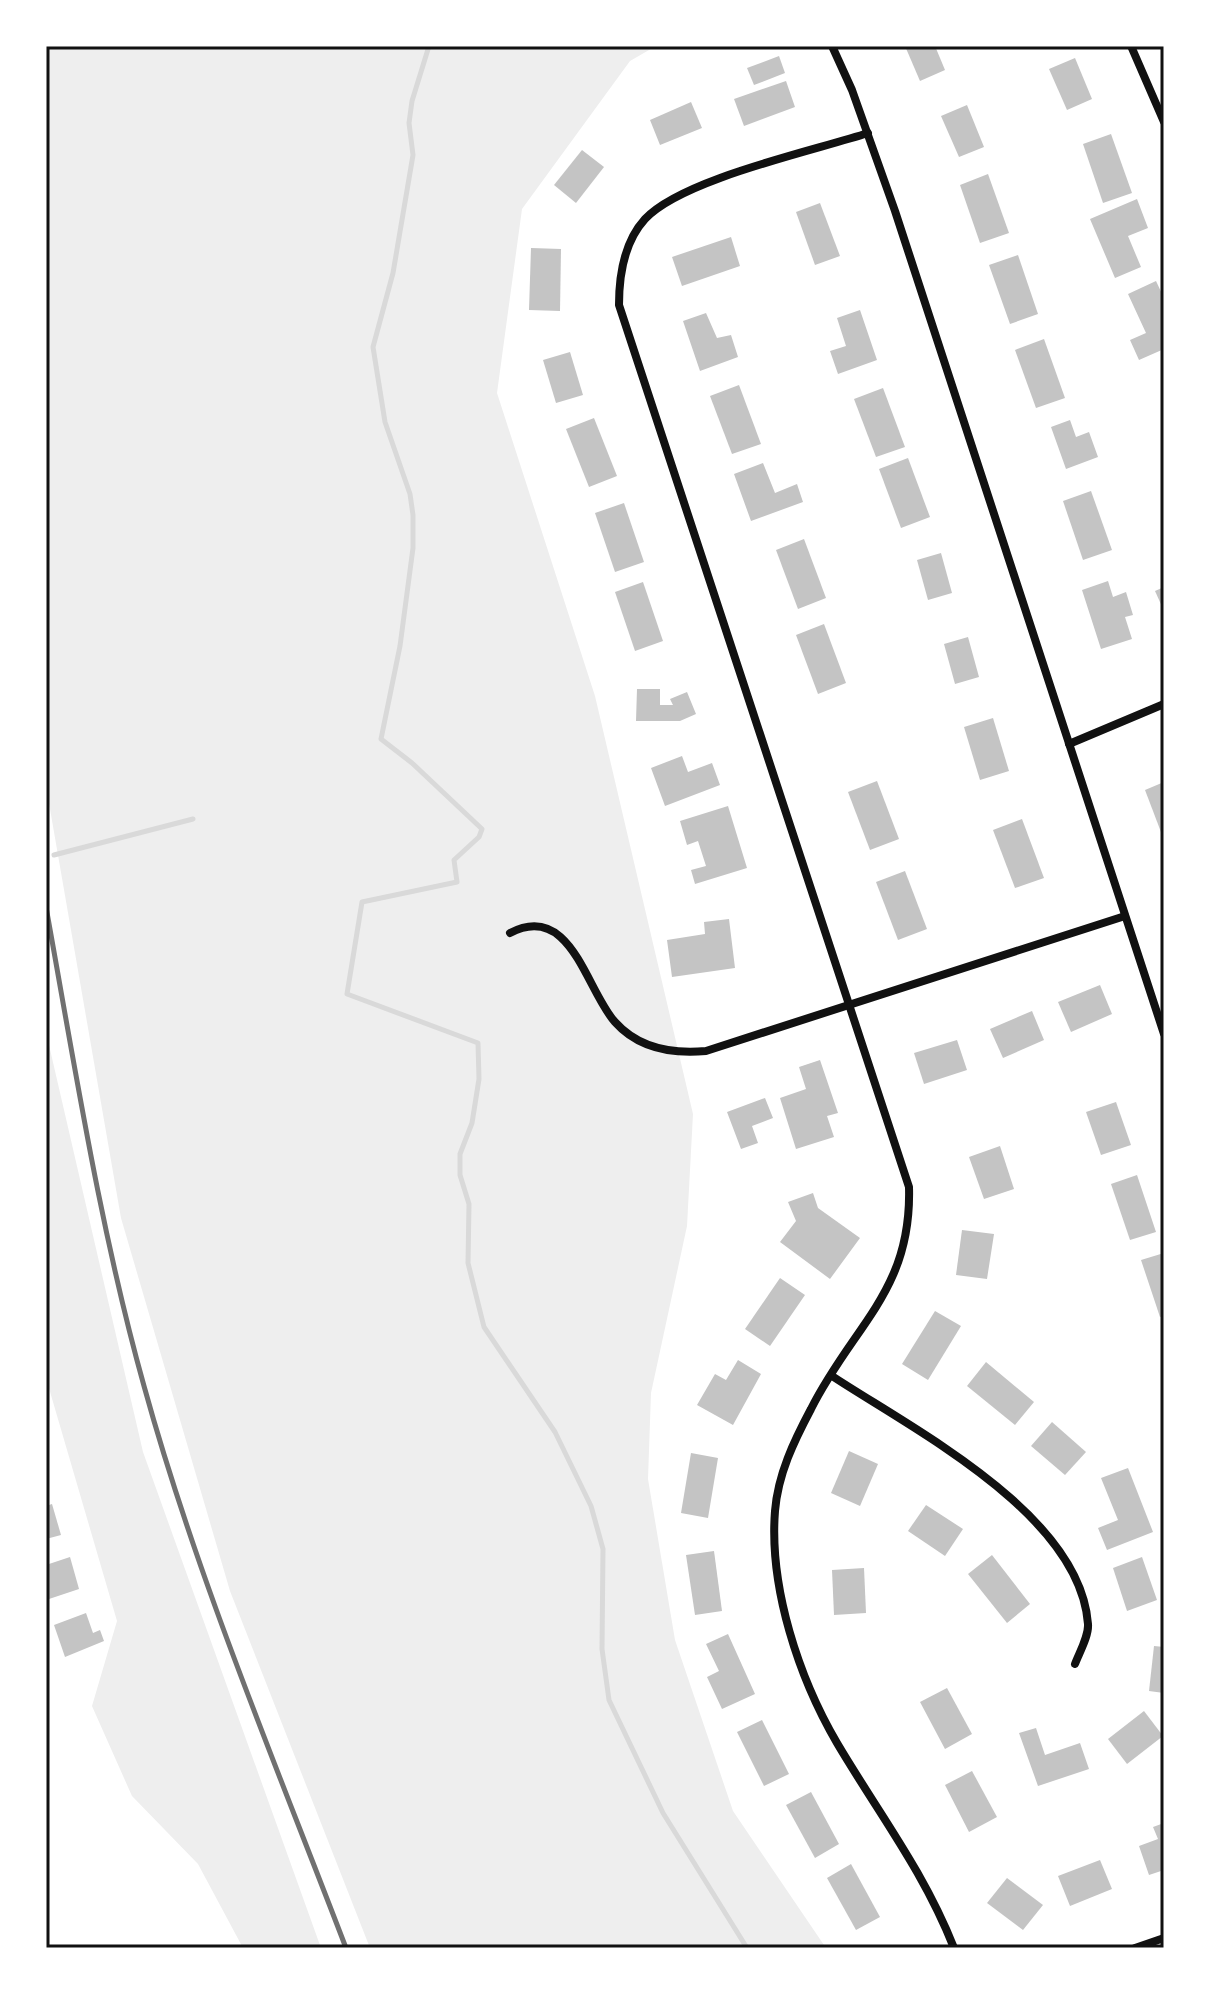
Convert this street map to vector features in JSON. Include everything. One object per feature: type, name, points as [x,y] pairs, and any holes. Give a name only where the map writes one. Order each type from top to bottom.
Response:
[{"type":"street","points":[[832,46],[868,133],[1164,1034]]},
{"type":"street","points":[[1131,46],[1164,122]]},
{"type":"street","points":[[868,133],[709,183],[659,206],[632,237],[619,285],[623,326],[904,1162],[910,1216],[905,1244],[888,1291],[812,1405],[781,1477],[774,1539],[787,1616],[815,1698],[835,1740],[915,1863],[954,1948]]},
{"type":"street","points":[[1069,744],[1164,704]]},
{"type":"street","points":[[510,933],[537,926],[564,937],[616,1023],[646,1044],[665,1051],[706,1051],[1125,916]]},
{"type":"street","points":[[832,1376],[994,1482],[1039,1524],[1061,1555],[1087,1616],[1089,1628],[1075,1664]]},
{"type":"street","points":[[1135,1948],[1164,1938]]},
{"type":"shaded area","points":[[46,46],[656,46],[630,61],[522,209],[497,393],[595,696],[693,1114],[687,1226],[651,1393],[648,1479],[675,1640],[733,1811],[826,1948],[370,1948],[230,1591],[121,1218],[46,786]]},
{"type":"shaded area","points":[[46,1032],[143,1452],[321,1948],[243,1948],[198,1864],[132,1796],[92,1706],[117,1621],[46,1378]]},
{"type":"building","points":[[905,46],[935,46],[945,70],[920,81]]},
{"type":"building","points":[[779,56],[785,73],[754,85],[747,68]]},
{"type":"building","points":[[1075,58],[1092,99],[1067,110],[1049,69]]},
{"type":"building","points":[[786,81],[795,107],[744,126],[734,99]]},
{"type":"building","points":[[691,102],[702,128],[660,145],[650,120]]},
{"type":"building","points":[[967,105],[984,147],[959,157],[941,116]]},
{"type":"building","points":[[1111,134],[1132,193],[1103,203],[1083,144]]},
{"type":"building","points":[[582,150],[604,167],[576,203],[554,185]]},
{"type":"building","points":[[988,174],[1009,233],[980,243],[960,185]]},
{"type":"building","points":[[1137,199],[1148,228],[1128,236],[1141,267],[1115,278],[1090,219]]},
{"type":"building","points":[[820,203],[840,256],[815,265],[796,212]]},
{"type":"building","points":[[731,237],[740,266],[682,286],[672,257]]},
{"type":"building","points":[[531,248],[561,249],[560,311],[529,310]]},
{"type":"building","points":[[1018,255],[1038,314],[1010,324],[989,265]]},
{"type":"building","points":[[1156,281],[1164,298],[1164,349],[1139,360],[1130,340],[1146,333],[1128,294]]},
{"type":"building","points":[[860,310],[877,360],[838,374],[830,351],[846,346],[837,318]]},
{"type":"building","points":[[706,313],[717,338],[731,335],[738,357],[700,371],[683,321]]},
{"type":"building","points":[[1044,339],[1065,398],[1036,408],[1015,350]]},
{"type":"building","points":[[570,352],[583,395],[556,403],[543,360]]},
{"type":"building","points":[[739,385],[761,444],[732,454],[710,396]]},
{"type":"building","points":[[883,388],[905,447],[876,457],[854,399]]},
{"type":"building","points":[[594,418],[617,476],[589,487],[566,429]]},
{"type":"building","points":[[1070,420],[1076,437],[1089,432],[1098,457],[1066,469],[1051,427]]},
{"type":"building","points":[[908,458],[930,517],[901,528],[879,469]]},
{"type":"building","points":[[763,463],[775,493],[797,484],[803,502],[751,521],[734,474]]},
{"type":"building","points":[[1091,491],[1112,550],[1083,560],[1063,501]]},
{"type":"building","points":[[624,503],[644,562],[615,572],[595,513]]},
{"type":"building","points":[[804,539],[826,598],[798,609],[776,550]]},
{"type":"building","points":[[941,553],[952,593],[928,600],[917,560]]},
{"type":"building","points":[[1108,581],[1113,597],[1126,592],[1133,615],[1125,617],[1132,639],[1101,649],[1082,590]]},
{"type":"building","points":[[643,582],[663,641],[635,651],[615,592]]},
{"type":"building","points":[[1164,587],[1164,611],[1155,591]]},
{"type":"building","points":[[824,624],[846,683],[818,694],[796,635]]},
{"type":"building","points":[[968,637],[979,677],[955,684],[944,644]]},
{"type":"building","points":[[637,689],[660,689],[660,705],[673,705],[670,699],[687,692],[696,714],[680,721],[636,721]]},
{"type":"building","points":[[993,718],[1009,771],[980,780],[964,727]]},
{"type":"building","points":[[682,756],[688,772],[712,763],[720,785],[665,806],[651,768]]},
{"type":"building","points":[[877,781],[899,839],[870,850],[848,792]]},
{"type":"building","points":[[1164,782],[1164,840],[1145,790]]},
{"type":"building","points":[[728,806],[747,868],[695,884],[691,870],[706,866],[698,841],[687,845],[680,821]]},
{"type":"building","points":[[1022,819],[1044,878],[1015,888],[993,830]]},
{"type":"building","points":[[905,871],[927,929],[898,940],[876,882]]},
{"type":"building","points":[[729,919],[735,968],[672,977],[667,940],[705,934],[704,922]]},
{"type":"building","points":[[1100,985],[1112,1014],[1071,1032],[1058,1002]]},
{"type":"building","points":[[1032,1011],[1044,1040],[1003,1058],[990,1029]]},
{"type":"building","points":[[957,1040],[967,1070],[924,1084],[914,1053]]},
{"type":"building","points":[[820,1060],[838,1113],[827,1116],[834,1137],[796,1149],[780,1098],[806,1089],[799,1067]]},
{"type":"building","points":[[765,1098],[773,1118],[752,1126],[758,1143],[741,1149],[727,1112]]},
{"type":"building","points":[[1116,1102],[1131,1145],[1101,1155],[1086,1112]]},
{"type":"building","points":[[1000,1146],[1014,1189],[984,1199],[969,1157]]},
{"type":"building","points":[[1137,1175],[1156,1232],[1130,1240],[1111,1184]]},
{"type":"building","points":[[813,1193],[818,1208],[860,1238],[830,1279],[780,1242],[796,1221],[788,1202]]},
{"type":"building","points":[[962,1230],[994,1234],[987,1279],[956,1275]]},
{"type":"building","points":[[1164,1253],[1164,1316],[1160,1317],[1141,1260]]},
{"type":"building","points":[[780,1278],[805,1295],[770,1346],[745,1329]]},
{"type":"building","points":[[935,1311],[961,1326],[928,1380],[902,1364]]},
{"type":"building","points":[[738,1360],[761,1374],[733,1425],[697,1405],[715,1374],[726,1380]]},
{"type":"building","points":[[986,1362],[1034,1402],[1015,1425],[967,1386]]},
{"type":"building","points":[[1052,1422],[1086,1452],[1065,1475],[1031,1446]]},
{"type":"building","points":[[849,1451],[878,1464],[860,1506],[831,1493]]},
{"type":"building","points":[[691,1453],[718,1458],[708,1518],[681,1513]]},
{"type":"building","points":[[1128,1468],[1153,1532],[1107,1550],[1098,1528],[1118,1520],[1101,1478]]},
{"type":"building","points":[[52,1504],[61,1535],[46,1539],[46,1506]]},
{"type":"building","points":[[926,1505],[963,1529],[945,1556],[908,1531]]},
{"type":"building","points":[[714,1551],[722,1611],[695,1615],[686,1555]]},
{"type":"building","points":[[992,1555],[1030,1604],[1007,1623],[968,1574]]},
{"type":"building","points":[[70,1557],[79,1589],[46,1600],[46,1565]]},
{"type":"building","points":[[1142,1557],[1157,1600],[1127,1611],[1113,1568]]},
{"type":"building","points":[[864,1568],[866,1613],[834,1615],[832,1570]]},
{"type":"building","points":[[86,1613],[93,1633],[100,1630],[104,1641],[65,1657],[54,1625]]},
{"type":"building","points":[[728,1634],[755,1694],[722,1709],[707,1677],[719,1671],[706,1644]]},
{"type":"building","points":[[1154,1646],[1164,1647],[1164,1693],[1149,1691]]},
{"type":"building","points":[[947,1688],[972,1734],[945,1749],[920,1702]]},
{"type":"building","points":[[1144,1711],[1163,1736],[1127,1764],[1108,1739]]},
{"type":"building","points":[[762,1720],[789,1774],[764,1786],[737,1732]]},
{"type":"building","points":[[1036,1728],[1045,1755],[1080,1743],[1089,1769],[1038,1786],[1019,1733]]},
{"type":"building","points":[[972,1771],[997,1817],[969,1832],[945,1785]]},
{"type":"building","points":[[811,1792],[839,1844],[815,1858],[786,1805]]},
{"type":"building","points":[[1164,1823],[1164,1870],[1149,1875],[1139,1846],[1158,1839],[1153,1827]]},
{"type":"building","points":[[1100,1860],[1112,1889],[1070,1906],[1058,1876]]},
{"type":"building","points":[[851,1864],[880,1917],[856,1930],[827,1878]]},
{"type":"building","points":[[1007,1878],[1043,1905],[1023,1930],[987,1903]]},
{"type":"waterway","points":[[429,46],[412,101],[409,123],[413,155],[393,273],[373,347],[385,422],[410,494],[413,515],[413,548],[400,646],[381,739],[412,763],[482,829],[479,837],[454,860],[457,882],[362,902],[347,994],[478,1043],[479,1079],[472,1123],[460,1154],[460,1175],[469,1204],[468,1263],[484,1327],[555,1432],[591,1506],[603,1549],[602,1649],[609,1700],[663,1813],[747,1948]]},
{"type":"waterway","points":[[54,855],[193,819]]},
{"type":"railway","points":[[46,907],[101,1208],[144,1386],[212,1599],[346,1948]]}]
